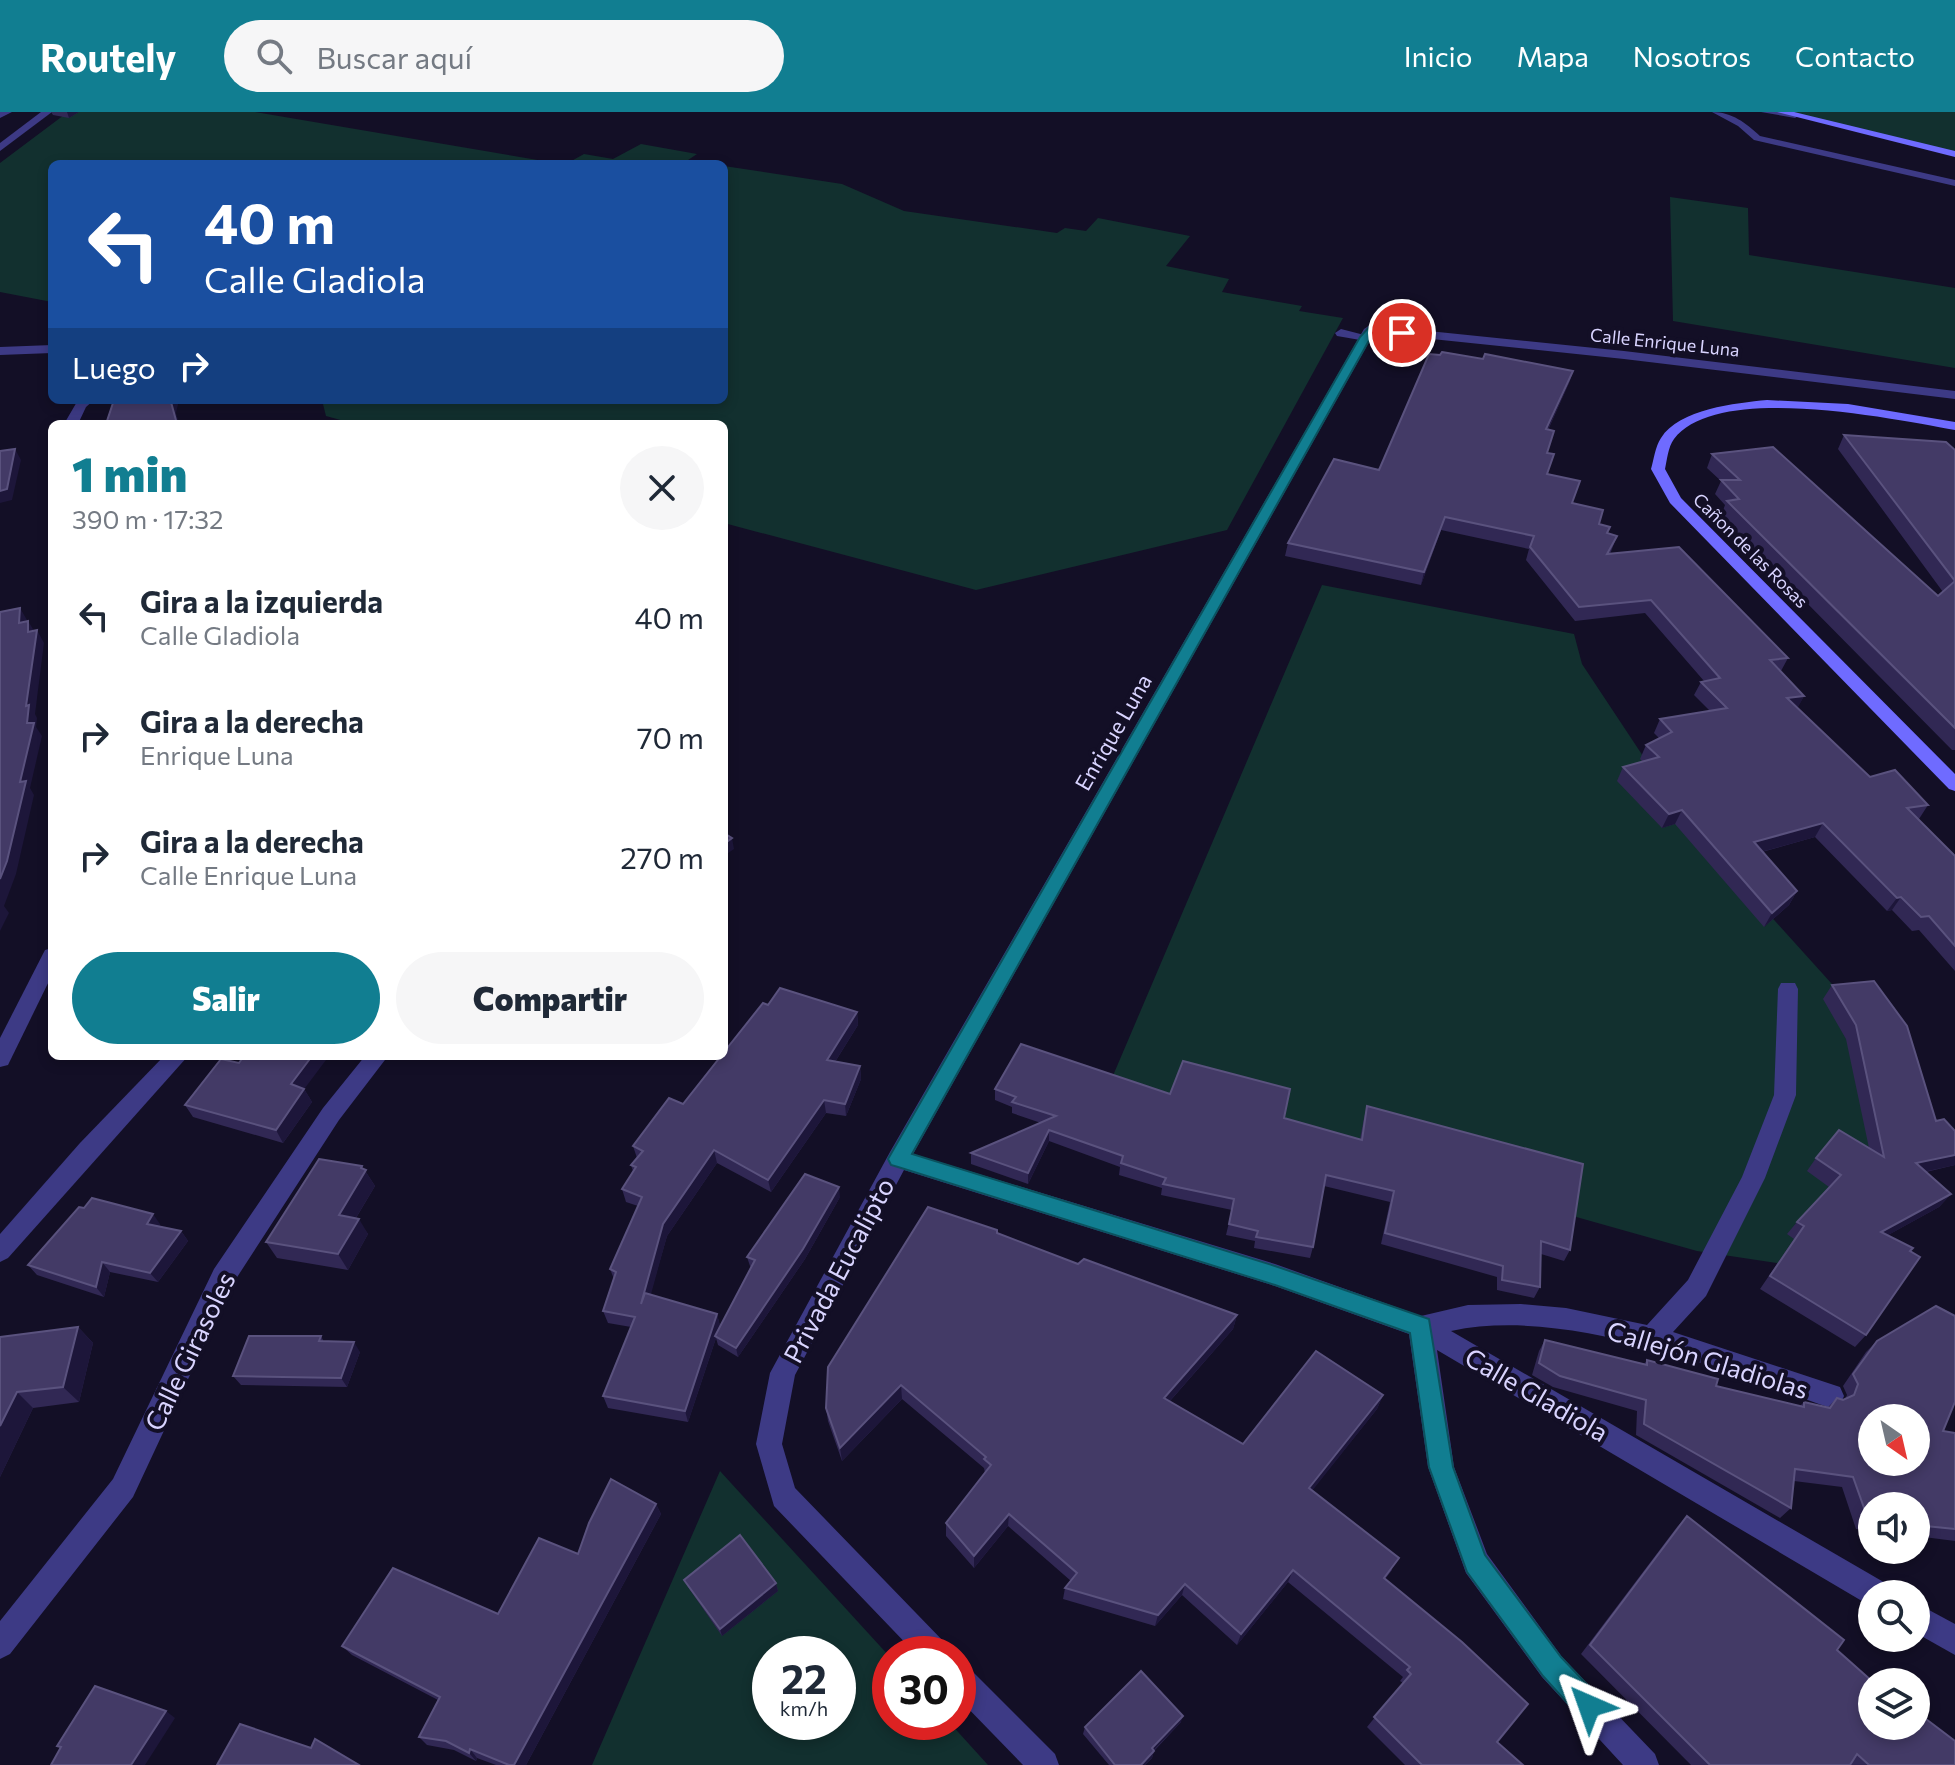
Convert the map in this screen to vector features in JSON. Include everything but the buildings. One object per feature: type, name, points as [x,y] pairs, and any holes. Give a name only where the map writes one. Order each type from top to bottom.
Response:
[{"type":"main road","points":[[1782,112],[1955,154]]},
{"type":"main road","name":"Cañon de las Rosas","points":[[1955,426],[1808,404],[1740,405],[1691,419],[1667,437],[1658,469],[1675,500],[1955,785]]},
{"type":"street","points":[[0,115],[7,112]]},
{"type":"street","points":[[0,148],[47,112]]},
{"type":"street","points":[[1717,112],[1741,124],[1757,138],[1955,183]]},
{"type":"street","points":[[1766,112],[1795,115]]},
{"type":"street","name":"Calle Enrique Luna","points":[[1341,333],[1624,355],[1955,395]]},
{"type":"street","name":"Enrique Luna","points":[[898,1159],[1368,333]]},
{"type":"street","points":[[0,351],[48,349]]},
{"type":"street","points":[[0,1059],[48,963]]},
{"type":"street","points":[[1652,1337],[1697,1288],[1753,1178],[1785,1095],[1788,989]]},
{"type":"street","points":[[0,1251],[88,1150],[173,1060]]},
{"type":"street","name":"Calle Girasoles","points":[[0,1644],[123,1488],[223,1277],[331,1114],[374,1060]]},
{"type":"street","name":"Calle Gladiola","points":[[898,1159],[1275,1275],[1421,1327],[1858,1583]]},
{"type":"street","name":"Privada Eucalipto","points":[[898,1159],[783,1373],[769,1444],[784,1496],[919,1636]]},
{"type":"street","name":"Callejón Gladiolas","points":[[1421,1327],[1473,1316],[1525,1316],[1631,1331],[1831,1396]]},
{"type":"street","points":[[1421,1327],[1441,1467],[1476,1563],[1552,1667],[1644,1765]]},
{"type":"street","points":[[1930,1625],[1955,1640]]},
{"type":"street","points":[[976,1695],[1044,1765]]},
{"type":"green space","points":[[68,112],[255,112],[537,160],[48,160],[48,301],[0,292],[0,163]]},
{"type":"green space","points":[[1782,112],[1955,112],[1955,154]]},
{"type":"green space","points":[[641,144],[697,154],[688,160],[573,160],[584,154],[613,159]]},
{"type":"green space","points":[[728,167],[842,184],[904,211],[1057,233],[1065,228],[1086,231],[1098,218],[1190,236],[1166,266],[1229,279],[1222,292],[1302,306],[1299,311],[1343,318],[1227,530],[976,590],[728,524],[728,420],[340,420],[326,416],[323,404],[728,404]]},
{"type":"green space","points":[[1670,197],[1748,208],[1749,255],[1955,288],[1955,368],[1673,321]]},
{"type":"green space","points":[[1322,585],[1574,634],[1582,664],[1690,827],[1850,1004],[1882,1176],[1877,1278],[1697,1251],[1109,1085]]},
{"type":"green space","points":[[720,1471],[872,1637],[872,1740],[965,1740],[988,1765],[592,1765]]},
{"type":"route","points":[[1402,333],[1370,329],[898,1159],[1275,1275],[1421,1327],[1441,1467],[1476,1563],[1552,1667],[1589,1706]]}]
